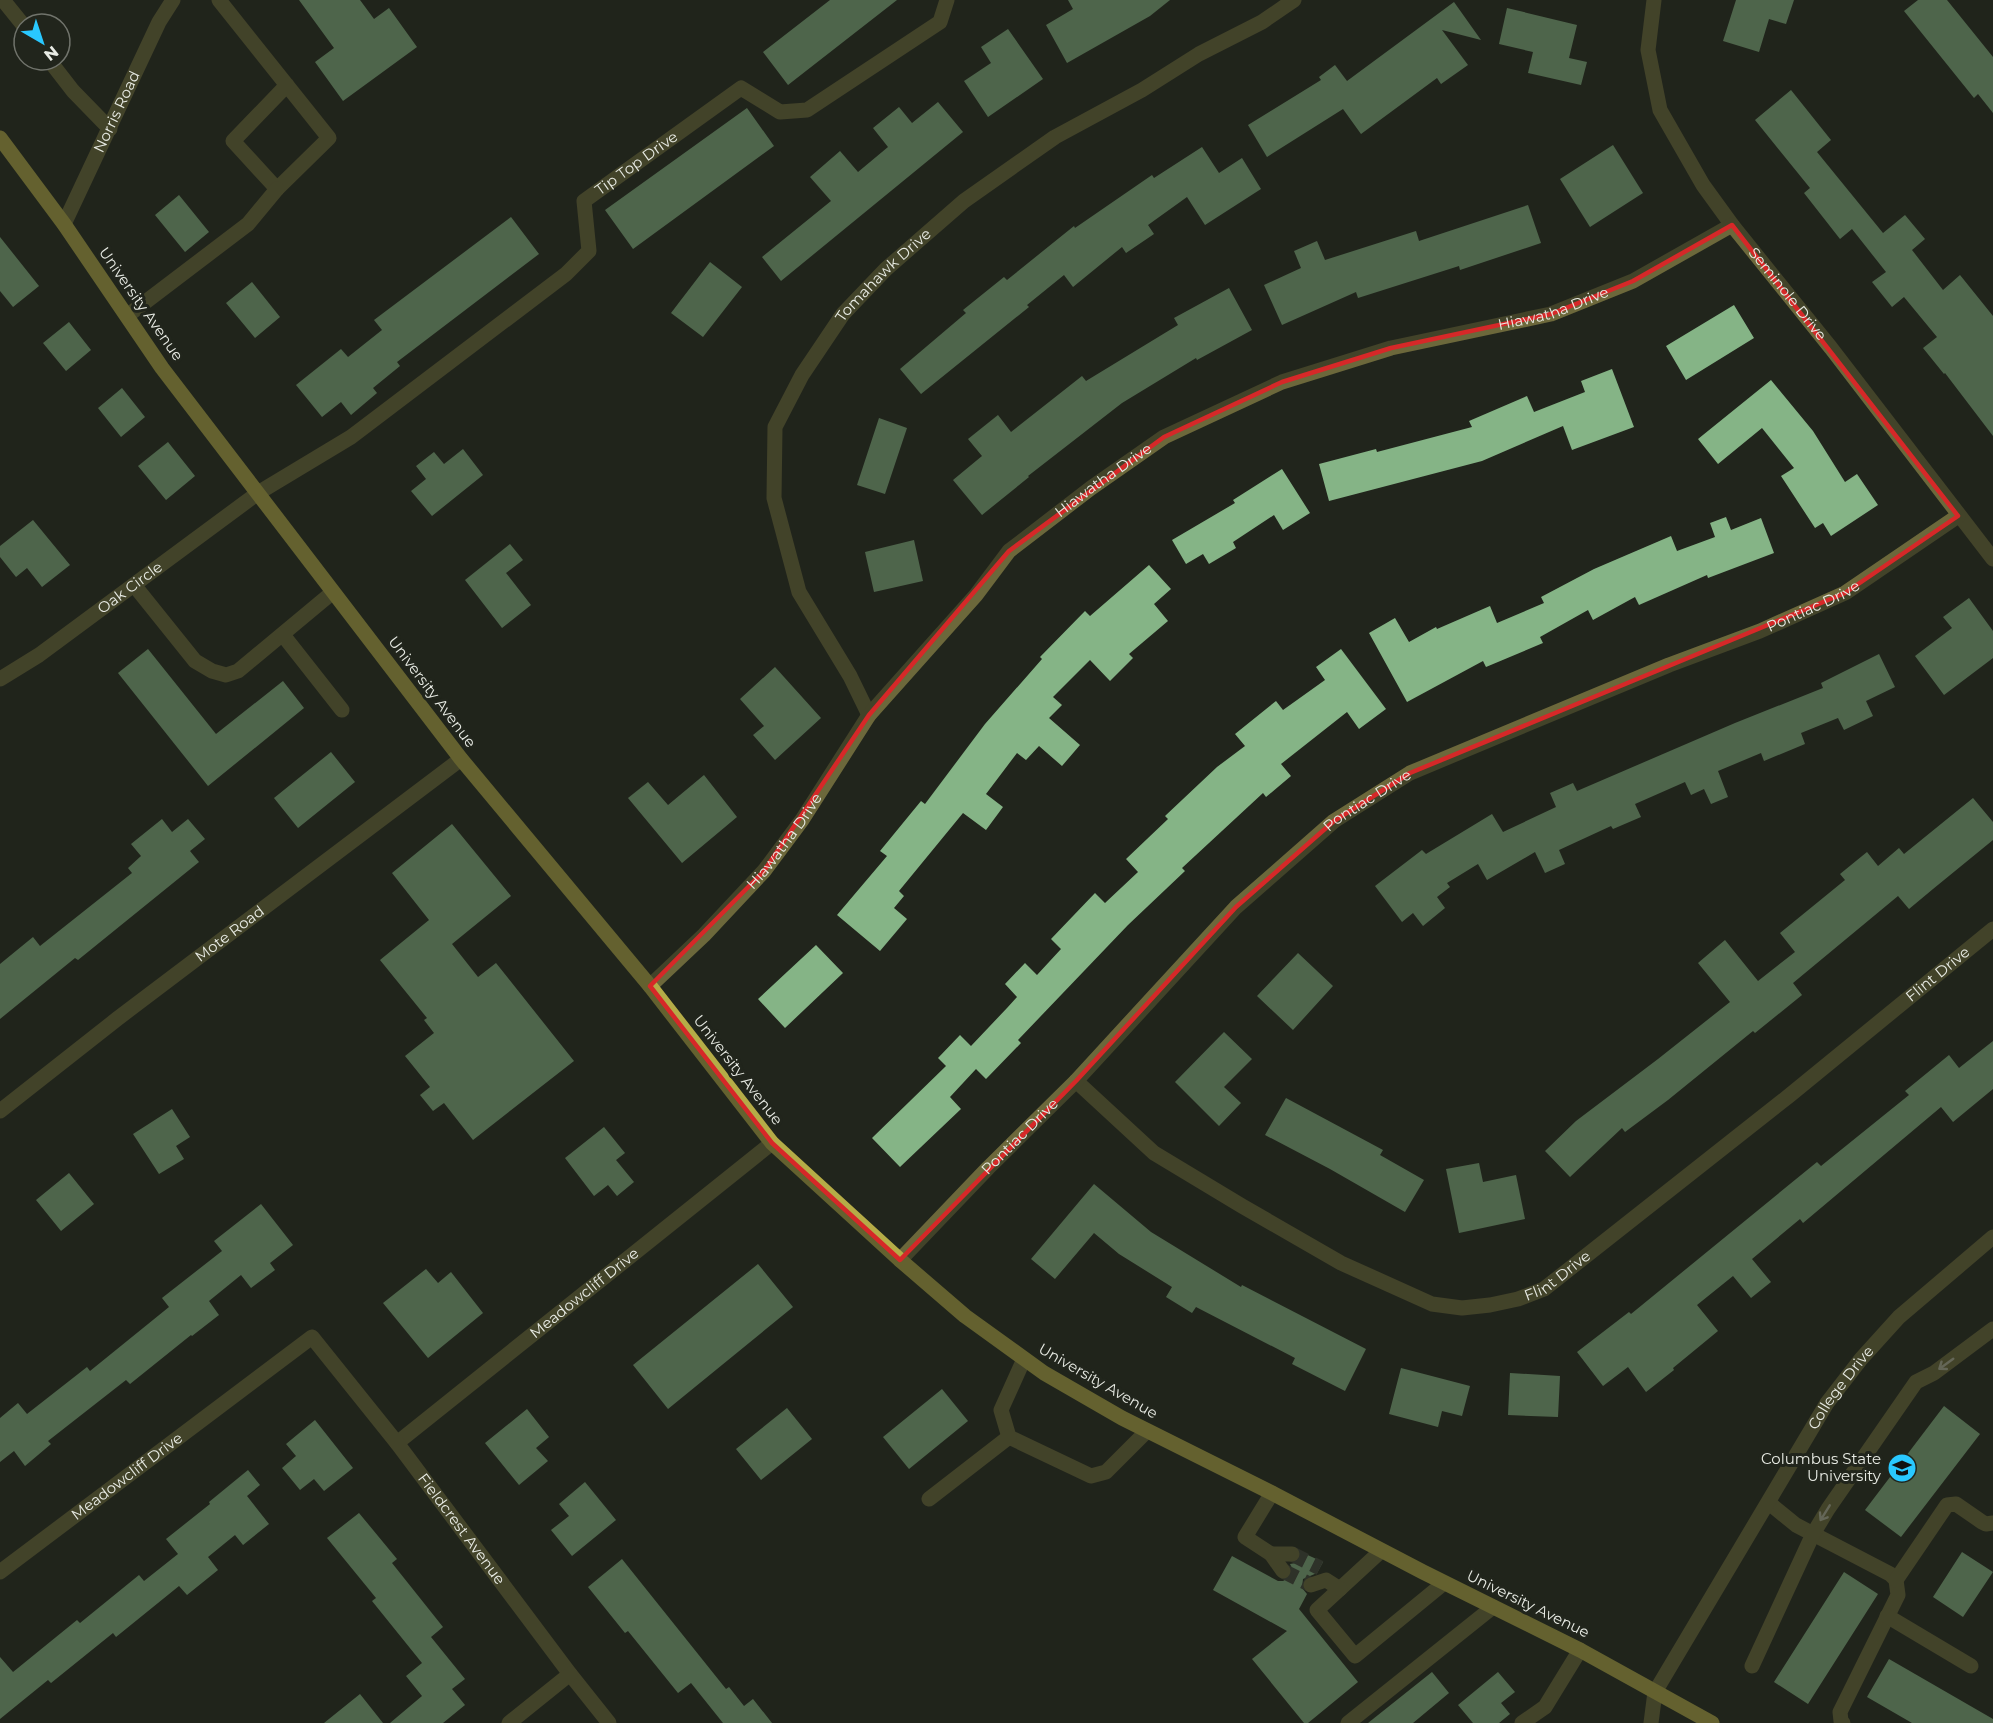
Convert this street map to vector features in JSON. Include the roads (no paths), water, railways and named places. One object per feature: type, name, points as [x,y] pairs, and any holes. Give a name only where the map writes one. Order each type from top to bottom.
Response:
[{"type":"main road","name":"University Avenue","points":[[0,138],[64,224],[162,368],[461,759],[650,986],[772,1143],[965,1316],[1044,1373],[1147,1431],[1580,1650],[1712,1723]]},
{"type":"street","points":[[3,0],[13,12]]},
{"type":"street","name":"Norris Road","points":[[64,224],[159,22],[173,0]]},
{"type":"street","points":[[127,316],[248,224],[278,189],[329,138],[219,0]]},
{"type":"street","name":"Tip Top Drive","points":[[258,493],[351,437],[566,274],[589,251],[584,201],[731,95],[741,88],[780,112],[807,110],[940,22],[947,0]]},
{"type":"street","name":"Tomahawk Drive","points":[[869,715],[850,676],[799,592],[774,498],[775,427],[802,375],[843,314],[886,269],[964,201],[1055,137],[1142,90],[1199,54],[1262,22],[1294,0]]},
{"type":"street","name":"Seminole Drive","points":[[1654,0],[1648,50],[1660,110],[1703,185],[1993,559]]},
{"type":"street","points":[[58,72],[73,91],[110,129]]},
{"type":"street","points":[[278,189],[233,141],[287,85]]},
{"type":"street","name":"Hiawatha Drive","points":[[650,986],[704,935],[764,871],[802,820],[869,715],[976,595],[1009,551],[1091,488],[1164,437],[1293,378],[1391,348],[1551,314],[1633,281],[1732,225]]},
{"type":"street","name":"Oak Circle","points":[[0,679],[39,655],[258,493]]},
{"type":"street","name":"Pontiac Drive","points":[[900,1260],[988,1168],[1076,1082],[1236,906],[1334,821],[1410,773],[1669,665],[1760,631],[1845,593],[1958,516]]},
{"type":"street","points":[[134,585],[195,661],[212,671],[226,675],[238,671],[333,592]]},
{"type":"street","points":[[283,635],[342,710]]},
{"type":"street","name":"Mote Road","points":[[0,1111],[117,1019],[461,759]]},
{"type":"street","name":"Flint Drive","points":[[1076,1082],[1154,1153],[1341,1263],[1432,1304],[1462,1308],[1490,1305],[1518,1299],[1544,1289],[1772,1110],[1993,929]]},
{"type":"street","name":"Meadowcliff Drive","points":[[397,1443],[772,1143]]},
{"type":"street","name":"College Drive","points":[[1655,1692],[1827,1403],[1899,1317],[1993,1237]]},
{"type":"street","points":[[1752,1666],[1813,1534],[1916,1382],[1934,1372],[1993,1329]]},
{"type":"street","name":"Meadowcliff Drive","points":[[0,1572],[312,1337]]},
{"type":"street","name":"Fieldcrest Avenue","points":[[312,1337],[397,1443],[609,1723]]},
{"type":"street","points":[[1024,1359],[1001,1410],[1009,1437],[1091,1476],[1106,1472],[1147,1431]]},
{"type":"street","points":[[929,1499],[1009,1437]]},
{"type":"street","points":[[1272,1493],[1245,1537],[1271,1554],[1283,1571]]},
{"type":"street","points":[[1768,1503],[1796,1525],[1890,1574],[1896,1580],[1898,1595],[1840,1712],[1843,1723]]},
{"type":"street","points":[[1896,1580],[1947,1505],[1956,1504],[1982,1522],[1993,1523]]},
{"type":"street","points":[[1381,1551],[1317,1610],[1355,1656],[1444,1583]]},
{"type":"street","points":[[1271,1554],[1292,1554]]},
{"type":"street","points":[[1319,1578],[1340,1589]]},
{"type":"street","points":[[1348,1723],[1493,1607]]},
{"type":"street","points":[[1887,1616],[1971,1666]]},
{"type":"street","points":[[1522,1723],[1545,1707],[1580,1650]]},
{"type":"street","points":[[508,1723],[570,1674]]},
{"type":"street","points":[[1651,1723],[1655,1692]]},
{"type":"tunnel","points":[[1292,1554],[1320,1568]]},
{"type":"tunnel","points":[[1283,1571],[1311,1585]]},
{"type":"place","name":"Columbus State University","points":[[1902,1468]]}]
